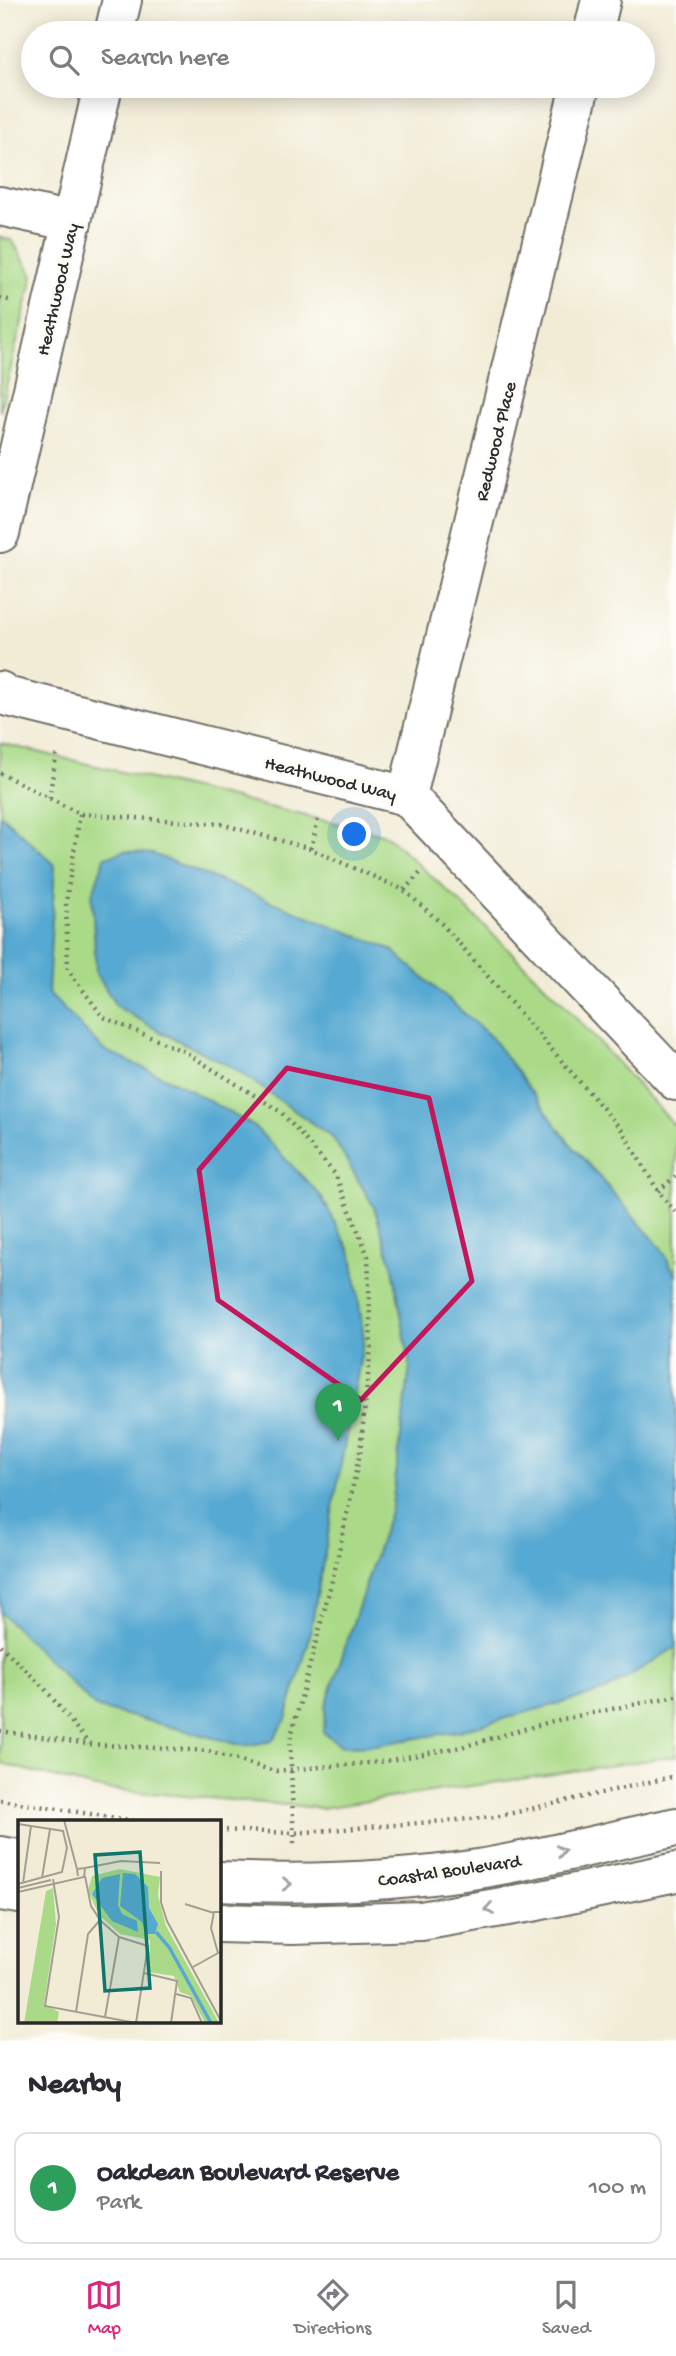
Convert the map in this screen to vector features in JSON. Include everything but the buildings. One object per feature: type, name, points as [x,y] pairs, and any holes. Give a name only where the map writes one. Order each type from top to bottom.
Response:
[{"type":"street","points":[[117,21],[122,0]]},
{"type":"street","points":[[596,21],[601,0]]},
{"type":"street","name":"Heathwood Way","points":[[0,533],[100,98]]},
{"type":"street","name":"Redwood Place","points":[[407,796],[577,98]]},
{"type":"street","points":[[0,206],[72,222]]},
{"type":"street","name":"Heathwood Way","points":[[0,691],[1,695],[63,711],[407,796],[673,1069]]},
{"type":"street","name":"Coastal Boulevard","points":[[220,1881],[296,1884],[415,1877],[481,1868],[676,1827]]},
{"type":"street","points":[[0,1856],[18,1859]]},
{"type":"street","points":[[220,1923],[292,1925],[421,1921],[537,1901],[676,1872]]},
{"type":"street","points":[[0,1891],[18,1894]]},
{"type":"path","points":[[49,798],[63,711]]},
{"type":"path","points":[[0,773],[80,814],[221,824],[312,849],[404,890],[443,925],[613,1119],[658,1191],[676,1213]]},
{"type":"path","points":[[80,814],[66,902],[68,970],[103,1017],[185,1052],[281,1112],[335,1174],[368,1256],[371,1347],[360,1453],[335,1569],[290,1740],[296,1884]]},
{"type":"path","points":[[658,1191],[676,1176]]},
{"type":"path","points":[[0,1644],[45,1689],[89,1744]]},
{"type":"path","points":[[0,1731],[89,1744],[208,1751],[274,1771],[380,1762],[448,1749],[552,1721],[676,1696]]},
{"type":"path","points":[[220,1830],[293,1833],[495,1816],[676,1776]]},
{"type":"path","points":[[0,1800],[129,1820]]},
{"type":"highlighted area","points":[[287,1068],[429,1098],[472,1281],[361,1400],[218,1300],[199,1170]]},
{"type":"green space","points":[[0,237],[12,240],[33,276],[0,412]]},
{"type":"green space","points":[[0,743],[386,835],[464,906],[562,1002],[676,1127],[676,1756],[321,1808],[95,1788],[0,1763]]},
{"type":"water","points":[[0,814],[55,865],[48,993],[104,1050],[179,1084],[255,1127],[321,1196],[352,1254],[364,1339],[308,1644],[286,1719],[272,1741],[244,1746],[95,1707],[0,1612]]},
{"type":"water","points":[[124,851],[153,854],[391,949],[491,1037],[568,1141],[661,1248],[676,1275],[676,1647],[605,1691],[458,1731],[376,1745],[342,1746],[323,1732],[326,1705],[392,1505],[410,1366],[393,1268],[374,1207],[333,1138],[234,1068],[116,1006],[96,972],[92,895],[105,857]]},
{"type":"place","name":"Oakdean Boulevard Reserve","points":[[338,1441]]}]
